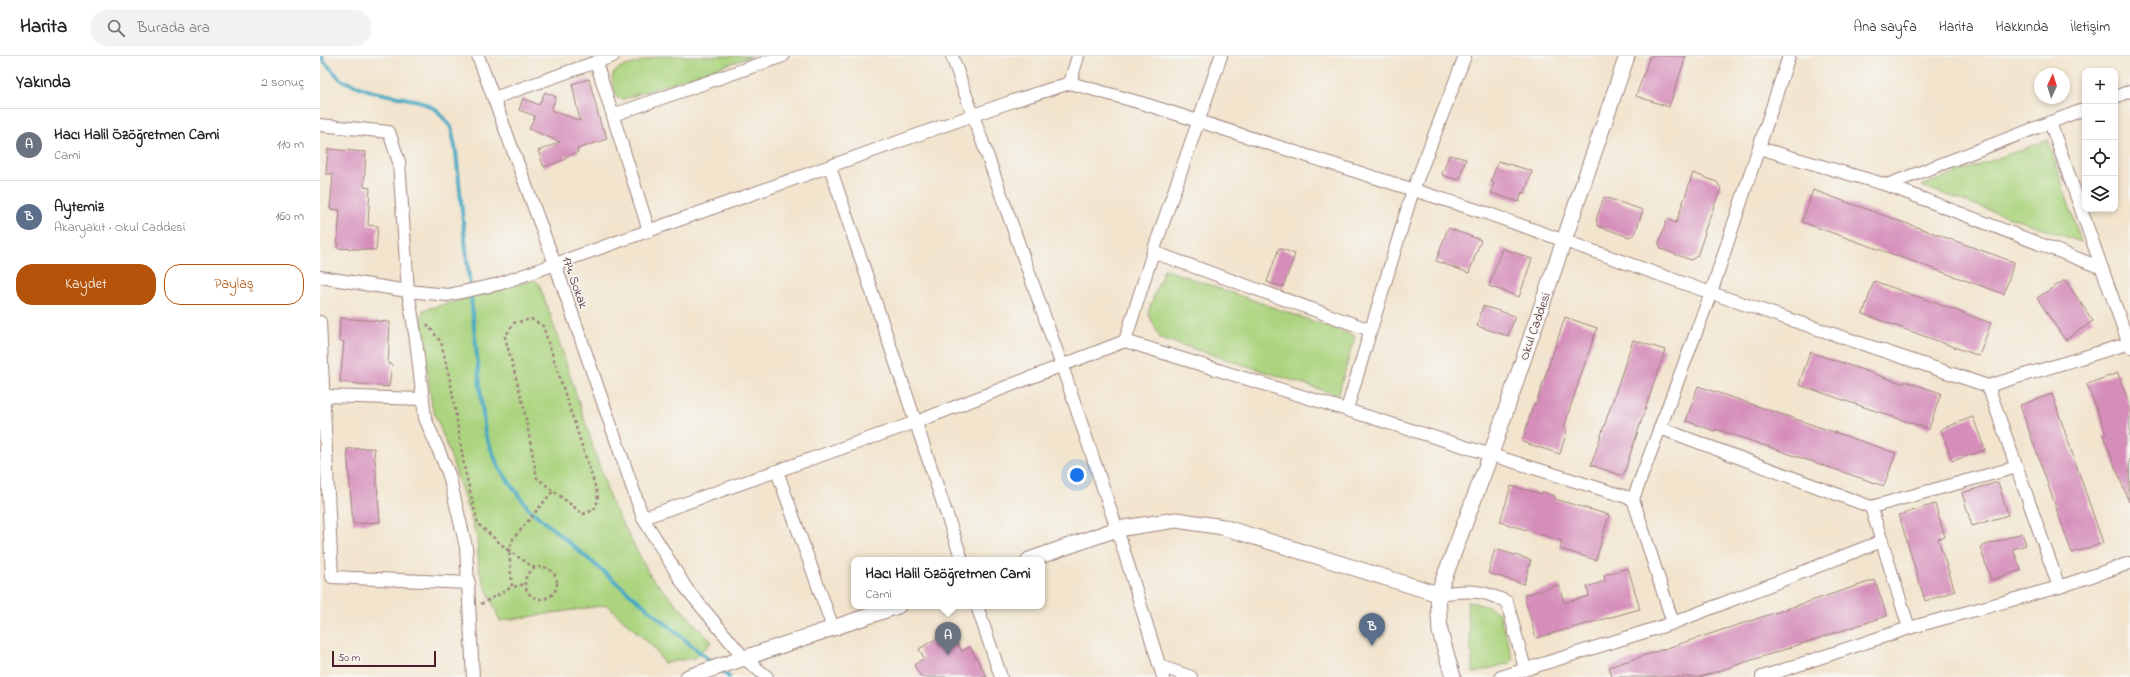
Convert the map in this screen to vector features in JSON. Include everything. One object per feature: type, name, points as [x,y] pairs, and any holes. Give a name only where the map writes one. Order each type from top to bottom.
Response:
[{"type":"street","name":"174. Sokak","points":[[478,56],[555,264],[643,518],[686,588],[738,660],[767,677]]},
{"type":"street","points":[[494,98],[613,56]]},
{"type":"street","points":[[613,116],[783,56]]},
{"type":"street","points":[[952,56],[972,116],[1062,366],[1117,529],[1161,671],[1191,677]]},
{"type":"street","points":[[1070,83],[1078,56]]},
{"type":"street","points":[[1124,341],[1220,56]]},
{"type":"street","points":[[1347,409],[1413,190],[1465,56]]},
{"type":"street","name":"Okul Caddesi","points":[[1438,594],[1491,454],[1626,56]]},
{"type":"street","points":[[1673,623],[1633,499],[1711,293],[1789,56]]},
{"type":"street","points":[[596,62],[649,231]]},
{"type":"street","points":[[320,277],[408,291],[448,295],[499,284],[972,116],[1070,83],[1199,120],[1413,190],[1563,240],[1711,293],[1988,386],[2130,344],[2050,122]]},
{"type":"street","points":[[2118,96],[2130,91]]},
{"type":"street","points":[[1887,185],[2082,110]]},
{"type":"street","points":[[320,126],[389,132],[399,162],[408,291],[425,418],[449,475],[466,547],[469,583],[467,594],[473,677]]},
{"type":"street","points":[[1759,148],[1887,185],[2102,268]]},
{"type":"street","points":[[830,167],[961,557]]},
{"type":"street","points":[[1153,252],[1370,330]]},
{"type":"street","points":[[320,322],[324,396],[326,577],[469,583]]},
{"type":"street","points":[[643,518],[916,422],[1124,341],[1633,499]]},
{"type":"street","points":[[1988,386],[2059,587]]},
{"type":"street","points":[[324,396],[423,399]]},
{"type":"street","points":[[1660,428],[1871,506],[2017,467]]},
{"type":"street","points":[[777,471],[834,628]]},
{"type":"street","points":[[1871,506],[1909,628]]},
{"type":"street","points":[[1038,557],[1117,529],[1176,520],[1223,527],[1438,594],[1477,591],[1492,594],[1507,602],[1525,670]]},
{"type":"street","points":[[1501,677],[1673,623],[1882,541]]},
{"type":"street","points":[[1762,677],[1909,628],[2059,587],[2130,563]]},
{"type":"street","points":[[1438,594],[1440,632],[1453,677]]},
{"type":"street","points":[[688,677],[704,674],[738,660],[889,609]]},
{"type":"street","points":[[978,609],[1001,677]]},
{"type":"path","points":[[531,319],[543,326],[598,500],[594,510],[583,514],[553,491],[537,478],[523,404],[505,337],[514,323],[531,319]]},
{"type":"path","points":[[427,324],[441,342],[451,385],[465,471],[478,524],[509,551],[535,568],[546,568],[554,574],[556,579],[555,589],[548,597],[538,598],[529,593],[525,584],[527,574],[535,568]]},
{"type":"path","points":[[512,587],[509,551],[513,539],[553,491]]},
{"type":"path","points":[[468,611],[512,587],[525,584]]},
{"type":"green space","points":[[659,56],[753,56],[624,99],[617,98],[612,82],[613,74],[619,68]]},
{"type":"green space","points":[[2048,140],[2081,242],[1921,186]]},
{"type":"green space","points":[[1164,269],[1355,336],[1338,395],[1160,338],[1148,313]]},
{"type":"green space","points":[[535,280],[539,284],[551,317],[611,502],[651,577],[712,642],[694,658],[664,663],[653,647],[607,605],[500,621],[479,571],[477,538],[449,451],[432,407],[421,324],[423,310]]},
{"type":"green space","points":[[1467,601],[1489,607],[1499,613],[1513,659],[1510,663],[1473,673]]},
{"type":"building","points":[[1650,56],[1686,56],[1669,107],[1636,96]]},
{"type":"building","points":[[589,79],[602,129],[604,128],[607,139],[577,149],[578,152],[565,157],[566,159],[544,167],[538,151],[560,142],[529,129],[535,116],[519,110],[523,98],[539,105],[545,92],[556,97],[551,110],[580,121],[572,84]]},
{"type":"building","points":[[328,149],[366,152],[364,187],[370,188],[368,225],[378,226],[376,250],[337,248],[340,210],[330,209],[333,174],[326,174]]},
{"type":"building","points":[[1449,155],[1466,159],[1459,180],[1442,175]]},
{"type":"building","points":[[1498,161],[1532,171],[1525,193],[1522,192],[1519,202],[1491,193],[1494,183],[1491,182]]},
{"type":"building","points":[[1693,173],[1717,182],[1721,188],[1704,232],[1705,233],[1697,256],[1691,260],[1661,249],[1659,243],[1667,219],[1676,223]]},
{"type":"building","points":[[1813,190],[2014,262],[2004,294],[1802,222]]},
{"type":"building","points":[[1604,197],[1643,210],[1635,234],[1629,237],[1598,226],[1596,220]]},
{"type":"building","points":[[1448,228],[1481,240],[1469,273],[1436,261]]},
{"type":"building","points":[[1279,248],[1295,254],[1283,287],[1267,282]]},
{"type":"building","points":[[1502,248],[1532,259],[1519,297],[1489,286]]},
{"type":"building","points":[[2065,280],[2093,321],[2065,340],[2037,298]]},
{"type":"building","points":[[1874,281],[1991,323],[1979,356],[1863,314]]},
{"type":"building","points":[[1483,306],[1515,316],[1508,336],[1477,326]]},
{"type":"building","points":[[1565,317],[1597,328],[1569,411],[1564,429],[1567,431],[1560,454],[1522,442],[1534,403],[1536,404]]},
{"type":"building","points":[[340,318],[390,322],[388,364],[392,364],[389,387],[340,382],[344,342],[339,341]]},
{"type":"building","points":[[1633,340],[1665,350],[1623,476],[1591,465]]},
{"type":"building","points":[[1810,352],[1904,384],[1905,381],[1941,393],[1929,429],[1799,385]]},
{"type":"building","points":[[2118,373],[2130,406],[2129,502],[2103,435],[2106,434],[2087,384]]},
{"type":"building","points":[[1698,386],[1896,453],[1884,486],[1716,429],[1715,431],[1686,421]]},
{"type":"building","points":[[2052,394],[2103,543],[2072,553],[2020,405]]},
{"type":"building","points":[[1973,417],[1985,450],[1952,461],[1941,429]]},
{"type":"building","points":[[374,448],[380,522],[353,524],[347,449]]},
{"type":"building","points":[[1998,482],[2008,515],[1972,526],[1962,493]]},
{"type":"building","points":[[1511,486],[1542,494],[1542,492],[1555,496],[1555,499],[1609,515],[1596,560],[1560,549],[1562,541],[1500,522]]},
{"type":"building","points":[[1935,504],[1945,537],[1938,539],[1955,591],[1925,601],[1899,515]]},
{"type":"building","points":[[2022,533],[2026,545],[2013,549],[2021,570],[1991,580],[1980,547]]},
{"type":"building","points":[[1495,549],[1531,560],[1524,584],[1488,573]]},
{"type":"building","points":[[1628,568],[1640,609],[1536,638],[1524,595],[1559,585],[1564,603],[1589,596],[1587,587],[1605,581],[1604,575]]},
{"type":"building","points":[[1875,580],[1887,616],[1700,677],[1612,677],[1609,667]]},
{"type":"building","points":[[940,636],[947,649],[957,643],[962,651],[970,647],[987,677],[921,677],[914,665],[924,658],[919,649]]},
{"type":"waterway","points":[[322,56],[322,59],[341,80],[373,92],[419,101],[437,110],[451,127],[456,152],[485,434],[499,468],[529,509],[715,665]]},
{"type":"waterway","points":[[720,669],[729,677]]},
{"type":"place","name":"Aytemiz","points":[[1372,646]]},
{"type":"place","name":"Hacı Halil Özöğretmen Cami","points":[[948,655]]}]
